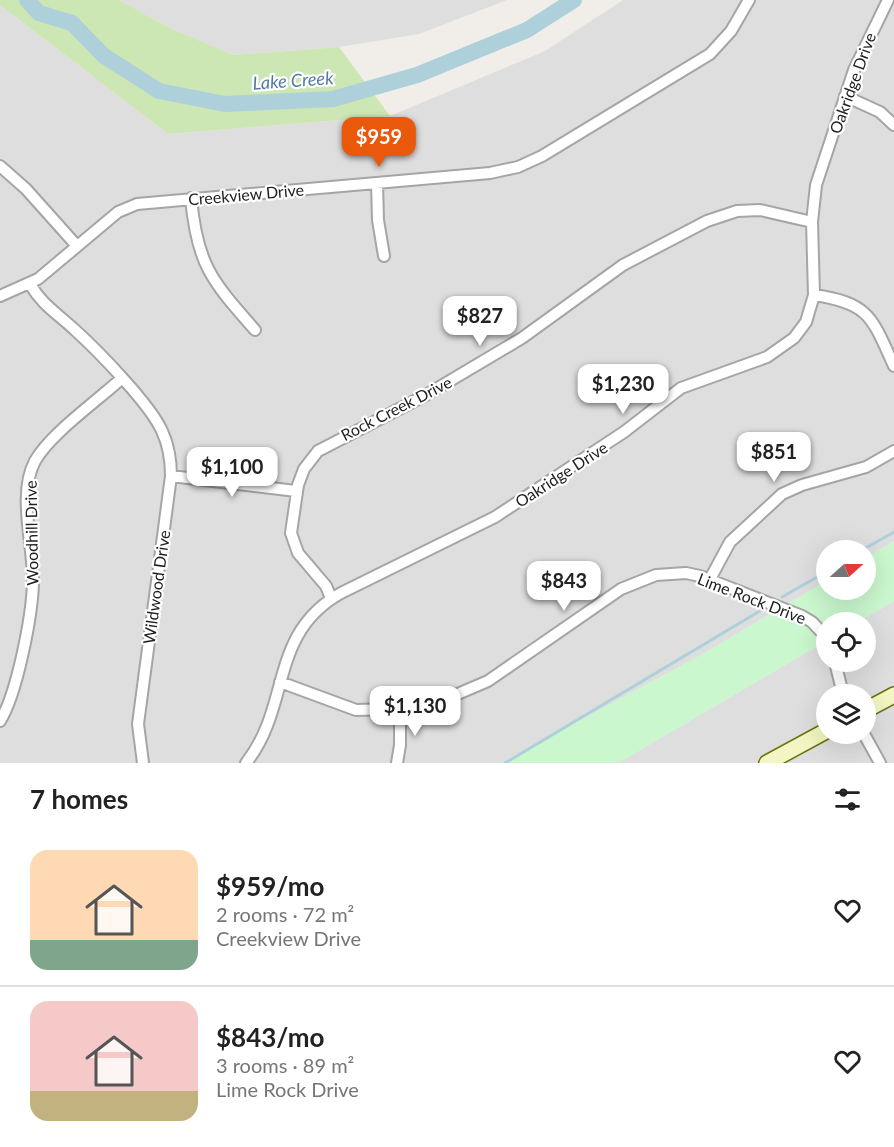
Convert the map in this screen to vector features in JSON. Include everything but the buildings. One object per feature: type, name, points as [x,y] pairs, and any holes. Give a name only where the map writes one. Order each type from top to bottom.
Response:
[{"type":"street","name":"Creekview Drive","points":[[0,296],[30,284],[127,207],[191,198],[490,173],[530,162],[698,64],[722,44],[749,0]]},
{"type":"street","name":"Oakridge Drive","points":[[246,763],[268,726],[286,658],[302,627],[331,598],[495,517],[624,432],[681,387],[777,352],[794,338],[806,322],[814,295],[812,222],[816,185],[866,41],[888,0]]},
{"type":"street","points":[[846,96],[880,112],[894,125]]},
{"type":"street","points":[[0,166],[26,189],[77,246]]},
{"type":"street","points":[[377,183],[378,220],[384,256]]},
{"type":"street","points":[[191,198],[203,263],[217,286],[255,330]]},
{"type":"street","name":"Rock Creek Drive","points":[[331,598],[326,586],[303,561],[293,544],[291,527],[296,491],[304,469],[314,455],[328,443],[426,395],[522,338],[623,265],[707,221],[736,211],[760,210],[812,222]]},
{"type":"street","name":"Wildwood Drive","points":[[30,284],[43,304],[78,333],[151,412],[162,431],[170,453],[171,476],[138,724],[143,763]]},
{"type":"street","points":[[814,295],[840,298],[861,309],[876,328],[894,366]]},
{"type":"street","name":"Woodhill Drive","points":[[0,720],[14,688],[32,597],[27,490],[30,471],[43,449],[121,379]]},
{"type":"street","points":[[710,579],[730,542],[786,492],[866,467],[894,451]]},
{"type":"street","points":[[171,476],[296,491]]},
{"type":"street","name":"Lime Rock Drive","points":[[280,682],[356,710],[400,711],[439,704],[488,681],[635,582],[671,573],[710,579],[802,616],[816,626]]},
{"type":"street","points":[[876,705],[894,695]]},
{"type":"street","points":[[397,763],[400,745],[400,711]]},
{"type":"street","points":[[767,763],[816,736]]},
{"type":"street","points":[[870,744],[880,763]]},
{"type":"shaded area","points":[[119,0],[507,0],[419,34],[339,47],[234,55],[174,30]]},
{"type":"shaded area","points":[[623,0],[894,0],[894,541],[876,552],[876,540],[816,540],[816,587],[703,654],[501,763],[0,763],[0,5],[168,134],[390,116],[545,51]]},
{"type":"shaded area","points":[[894,601],[894,763],[618,763],[816,647],[816,672],[876,672],[875,612]]},
{"type":"green space","points":[[0,0],[119,0],[174,30],[234,55],[339,47],[390,116],[168,134],[0,5]]},
{"type":"green space","points":[[894,541],[894,601],[875,612],[816,612],[816,647],[618,763],[501,763],[703,654],[816,587],[816,600],[876,600],[876,552]]},
{"type":"waterway","name":"Lake Creek","points":[[27,0],[39,13],[72,23],[104,56],[159,91],[225,104],[333,99],[417,75],[527,30],[574,0]]},
{"type":"waterway","points":[[876,542],[894,532]]},
{"type":"waterway","points":[[782,597],[816,578]]},
{"type":"waterway","points":[[505,763],[765,608]]}]
